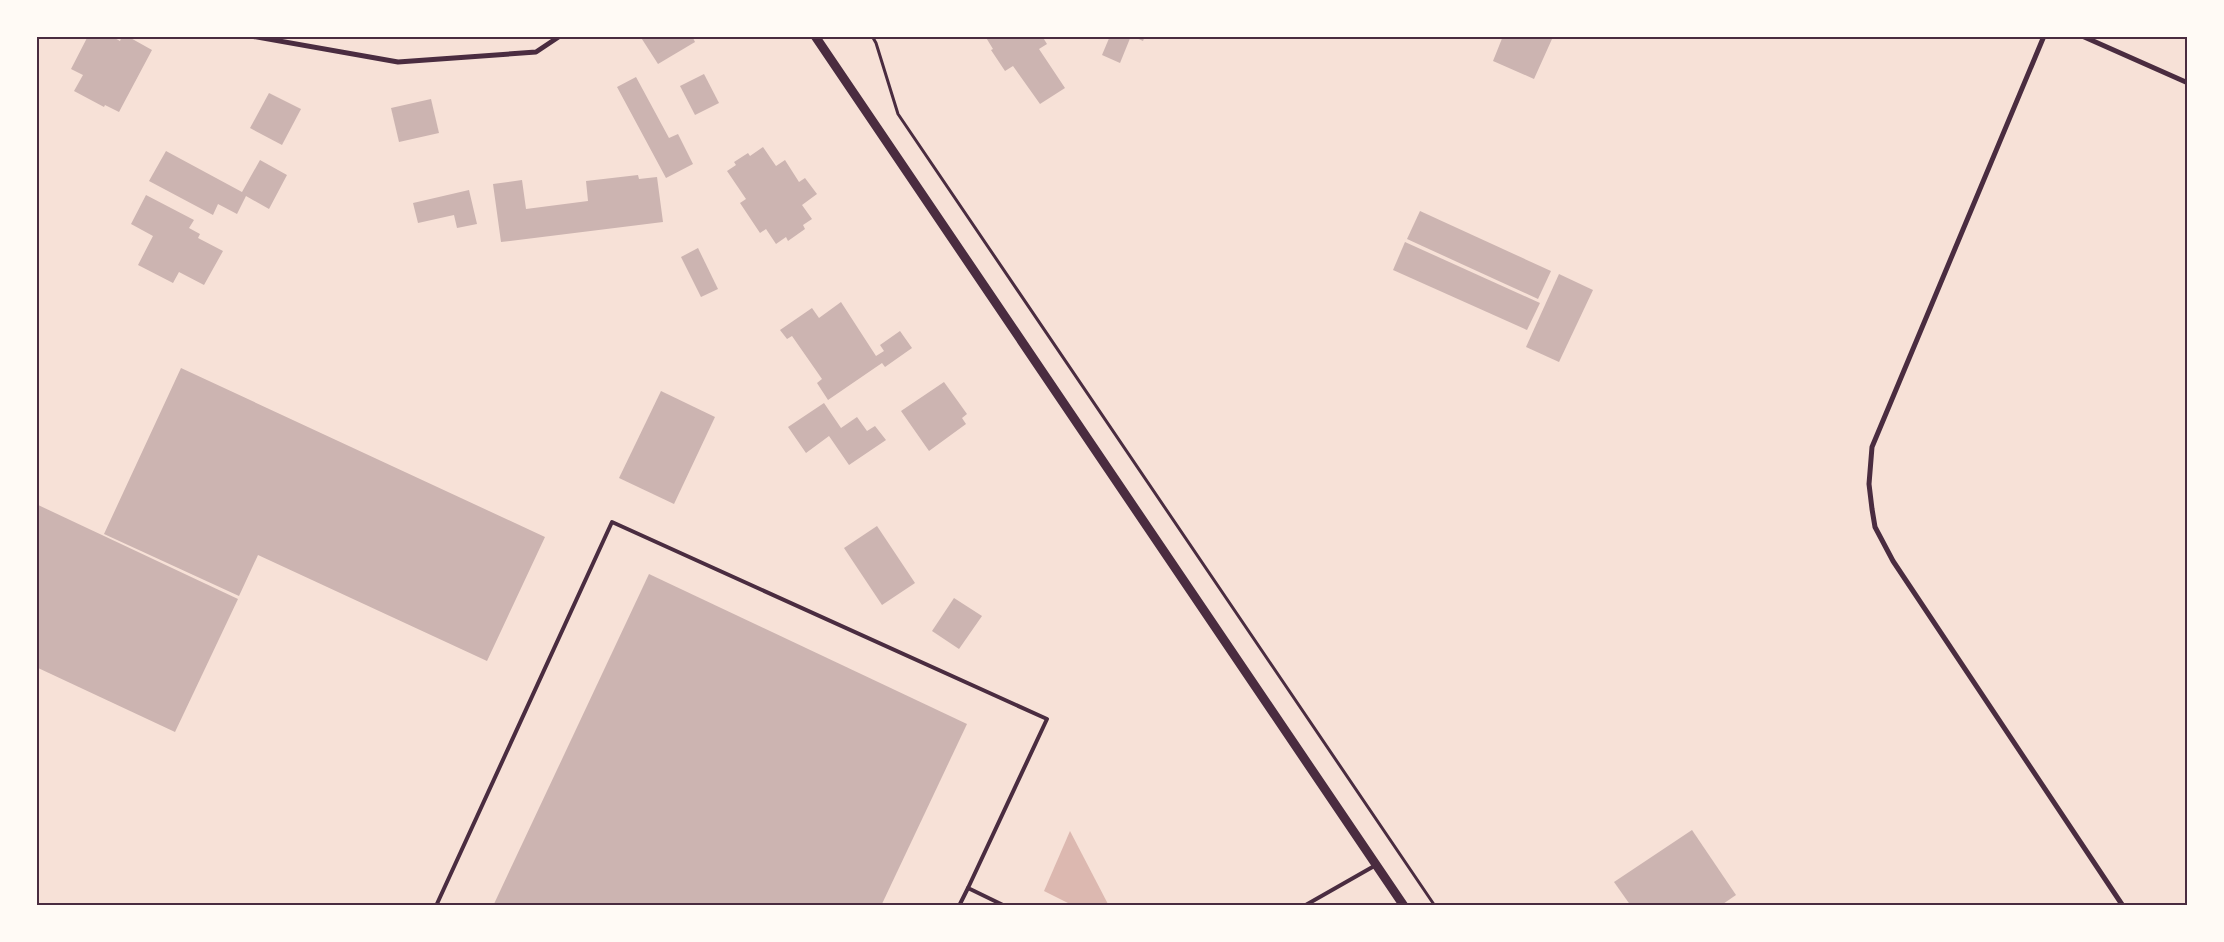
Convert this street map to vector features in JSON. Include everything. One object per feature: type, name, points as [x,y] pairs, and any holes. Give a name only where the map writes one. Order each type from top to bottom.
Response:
[{"type":"street","points":[[251,36],[398,62],[536,52],[560,36]]},
{"type":"street","points":[[815,36],[1404,906]]},
{"type":"street","points":[[2044,36],[1872,447],[1870,492],[1875,528],[1893,561],[2123,906]]},
{"type":"street","points":[[2082,36],[2188,83]]},
{"type":"lane","points":[[436,906],[612,522],[1047,719],[959,906]]},
{"type":"lane","points":[[1304,906],[1376,865]]},
{"type":"lane","points":[[968,888],[1005,906]]},
{"type":"path","points":[[872,36],[876,43],[898,114],[1435,906]]},
{"type":"shaded area","points":[[1070,831],[1109,906],[1074,906],[1044,891]]},
{"type":"building","points":[[88,36],[111,36],[120,41],[122,36],[127,36],[152,50],[119,112],[105,105],[104,107],[74,91],[83,75],[71,69]]},
{"type":"building","points":[[640,36],[692,36],[695,42],[658,64]]},
{"type":"building","points":[[985,36],[1042,36],[1047,44],[1039,49],[1065,88],[1040,104],[1013,66],[1005,71],[991,50],[993,49]]},
{"type":"building","points":[[1110,36],[1131,36],[1120,63],[1102,55]]},
{"type":"building","points":[[1132,36],[1145,36],[1143,41]]},
{"type":"building","points":[[1503,36],[1564,36],[1559,39],[1552,39],[1534,79],[1493,61]]},
{"type":"building","points":[[704,74],[719,103],[695,115],[680,86]]},
{"type":"building","points":[[636,77],[669,138],[678,134],[693,164],[666,178],[617,87]]},
{"type":"building","points":[[269,93],[301,109],[282,145],[250,128]]},
{"type":"building","points":[[431,99],[439,133],[399,142],[391,108]]},
{"type":"building","points":[[763,147],[776,166],[785,160],[799,182],[805,178],[817,194],[802,205],[812,219],[803,225],[805,229],[788,241],[786,237],[776,244],[766,229],[760,233],[740,203],[746,199],[727,171],[736,165],[734,162],[748,153],[750,156]]},
{"type":"building","points":[[166,151],[242,192],[260,160],[287,175],[269,209],[246,196],[237,214],[218,204],[213,215],[149,181]]},
{"type":"building","points":[[638,175],[639,179],[657,177],[663,222],[501,242],[493,184],[522,180],[526,209],[588,201],[586,181]]},
{"type":"building","points":[[469,190],[477,224],[457,228],[454,215],[418,223],[413,203]]},
{"type":"building","points":[[146,195],[194,220],[189,228],[200,234],[198,238],[223,251],[204,285],[179,272],[173,283],[138,265],[153,236],[131,224]]},
{"type":"building","points":[[1420,211],[1551,271],[1538,299],[1407,239]]},
{"type":"building","points":[[1405,242],[1540,303],[1527,330],[1393,270]]},
{"type":"building","points":[[698,248],[718,289],[701,297],[681,257]]},
{"type":"building","points":[[1559,274],[1593,290],[1559,362],[1526,347]]},
{"type":"building","points":[[841,302],[876,356],[884,351],[880,345],[900,331],[912,348],[885,367],[882,363],[828,400],[817,383],[822,379],[792,336],[787,339],[780,330],[812,308],[819,318]]},
{"type":"building","points":[[181,368],[545,537],[487,661],[258,555],[239,596],[104,534]]},
{"type":"building","points":[[944,382],[967,414],[962,418],[966,424],[929,451],[901,411]]},
{"type":"building","points":[[661,391],[715,417],[674,504],[619,478]]},
{"type":"building","points":[[824,403],[841,428],[857,417],[867,431],[875,426],[886,440],[849,465],[829,436],[806,453],[788,427]]},
{"type":"building","points":[[36,504],[238,599],[175,732],[36,667]]},
{"type":"building","points":[[877,526],[915,583],[882,605],[844,548]]},
{"type":"building","points":[[649,574],[967,724],[881,906],[493,906]]},
{"type":"building","points":[[954,598],[982,616],[959,649],[932,631]]},
{"type":"building","points":[[1692,830],[1736,895],[1720,906],[1631,906],[1614,882]]}]
